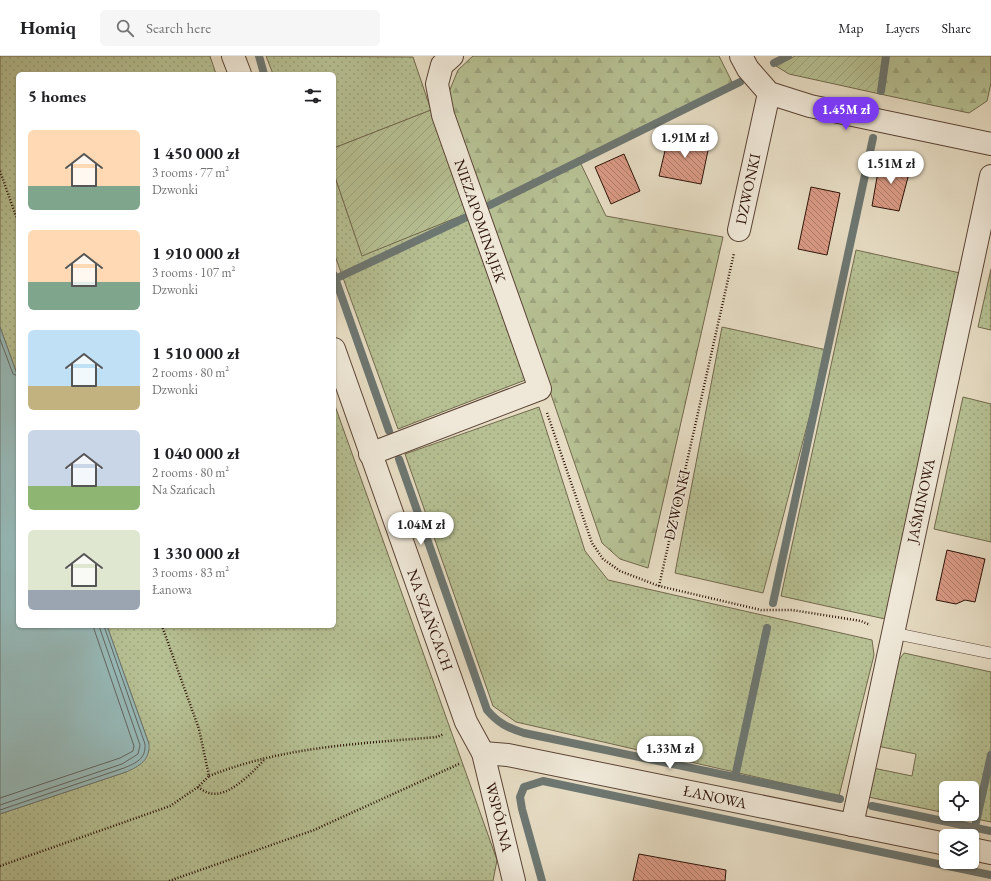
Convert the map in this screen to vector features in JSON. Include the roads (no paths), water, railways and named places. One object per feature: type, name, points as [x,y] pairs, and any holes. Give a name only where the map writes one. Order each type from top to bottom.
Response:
[{"type":"street","points":[[233,56],[239,72]]},
{"type":"street","name":"NIEZAPOMINAJEK","points":[[370,454],[540,389],[443,115],[437,84],[442,65],[452,56]]},
{"type":"street","points":[[741,56],[748,69],[769,93],[810,106],[991,144]]},
{"type":"street","name":"DZWONKI","points":[[739,230],[769,93]]},
{"type":"street","name":"JAŚMINOWA","points":[[852,825],[991,176]]},
{"type":"street","name":"NA SZAŃCACH","points":[[336,355],[466,722],[483,754]]},
{"type":"street","name":"ŁANOWA","points":[[483,754],[508,755],[939,843]]},
{"type":"street","name":"WSPÓLNA","points":[[483,754],[514,881]]},
{"type":"street","points":[[979,850],[991,853]]},
{"type":"lane","points":[[893,633],[991,653]]},
{"type":"water","points":[[0,327],[16,371],[16,628],[108,628],[149,744],[149,750],[143,762],[131,770],[0,814]]},
{"type":"waterway","points":[[259,56],[263,72]]},
{"type":"waterway","points":[[774,63],[788,56]]},
{"type":"waterway","points":[[881,91],[886,56]]},
{"type":"waterway","points":[[490,205],[740,82]]},
{"type":"waterway","points":[[773,603],[873,138]]},
{"type":"waterway","points":[[336,279],[467,217]]},
{"type":"waterway","points":[[336,281],[389,431]]},
{"type":"waterway","points":[[399,459],[487,710],[499,722],[524,733],[840,799]]},
{"type":"waterway","points":[[735,777],[767,628]]},
{"type":"waterway","points":[[975,827],[991,755]]},
{"type":"waterway","points":[[542,881],[520,797],[524,787],[543,781],[991,875]]},
{"type":"waterway","points":[[872,806],[991,831]]}]
